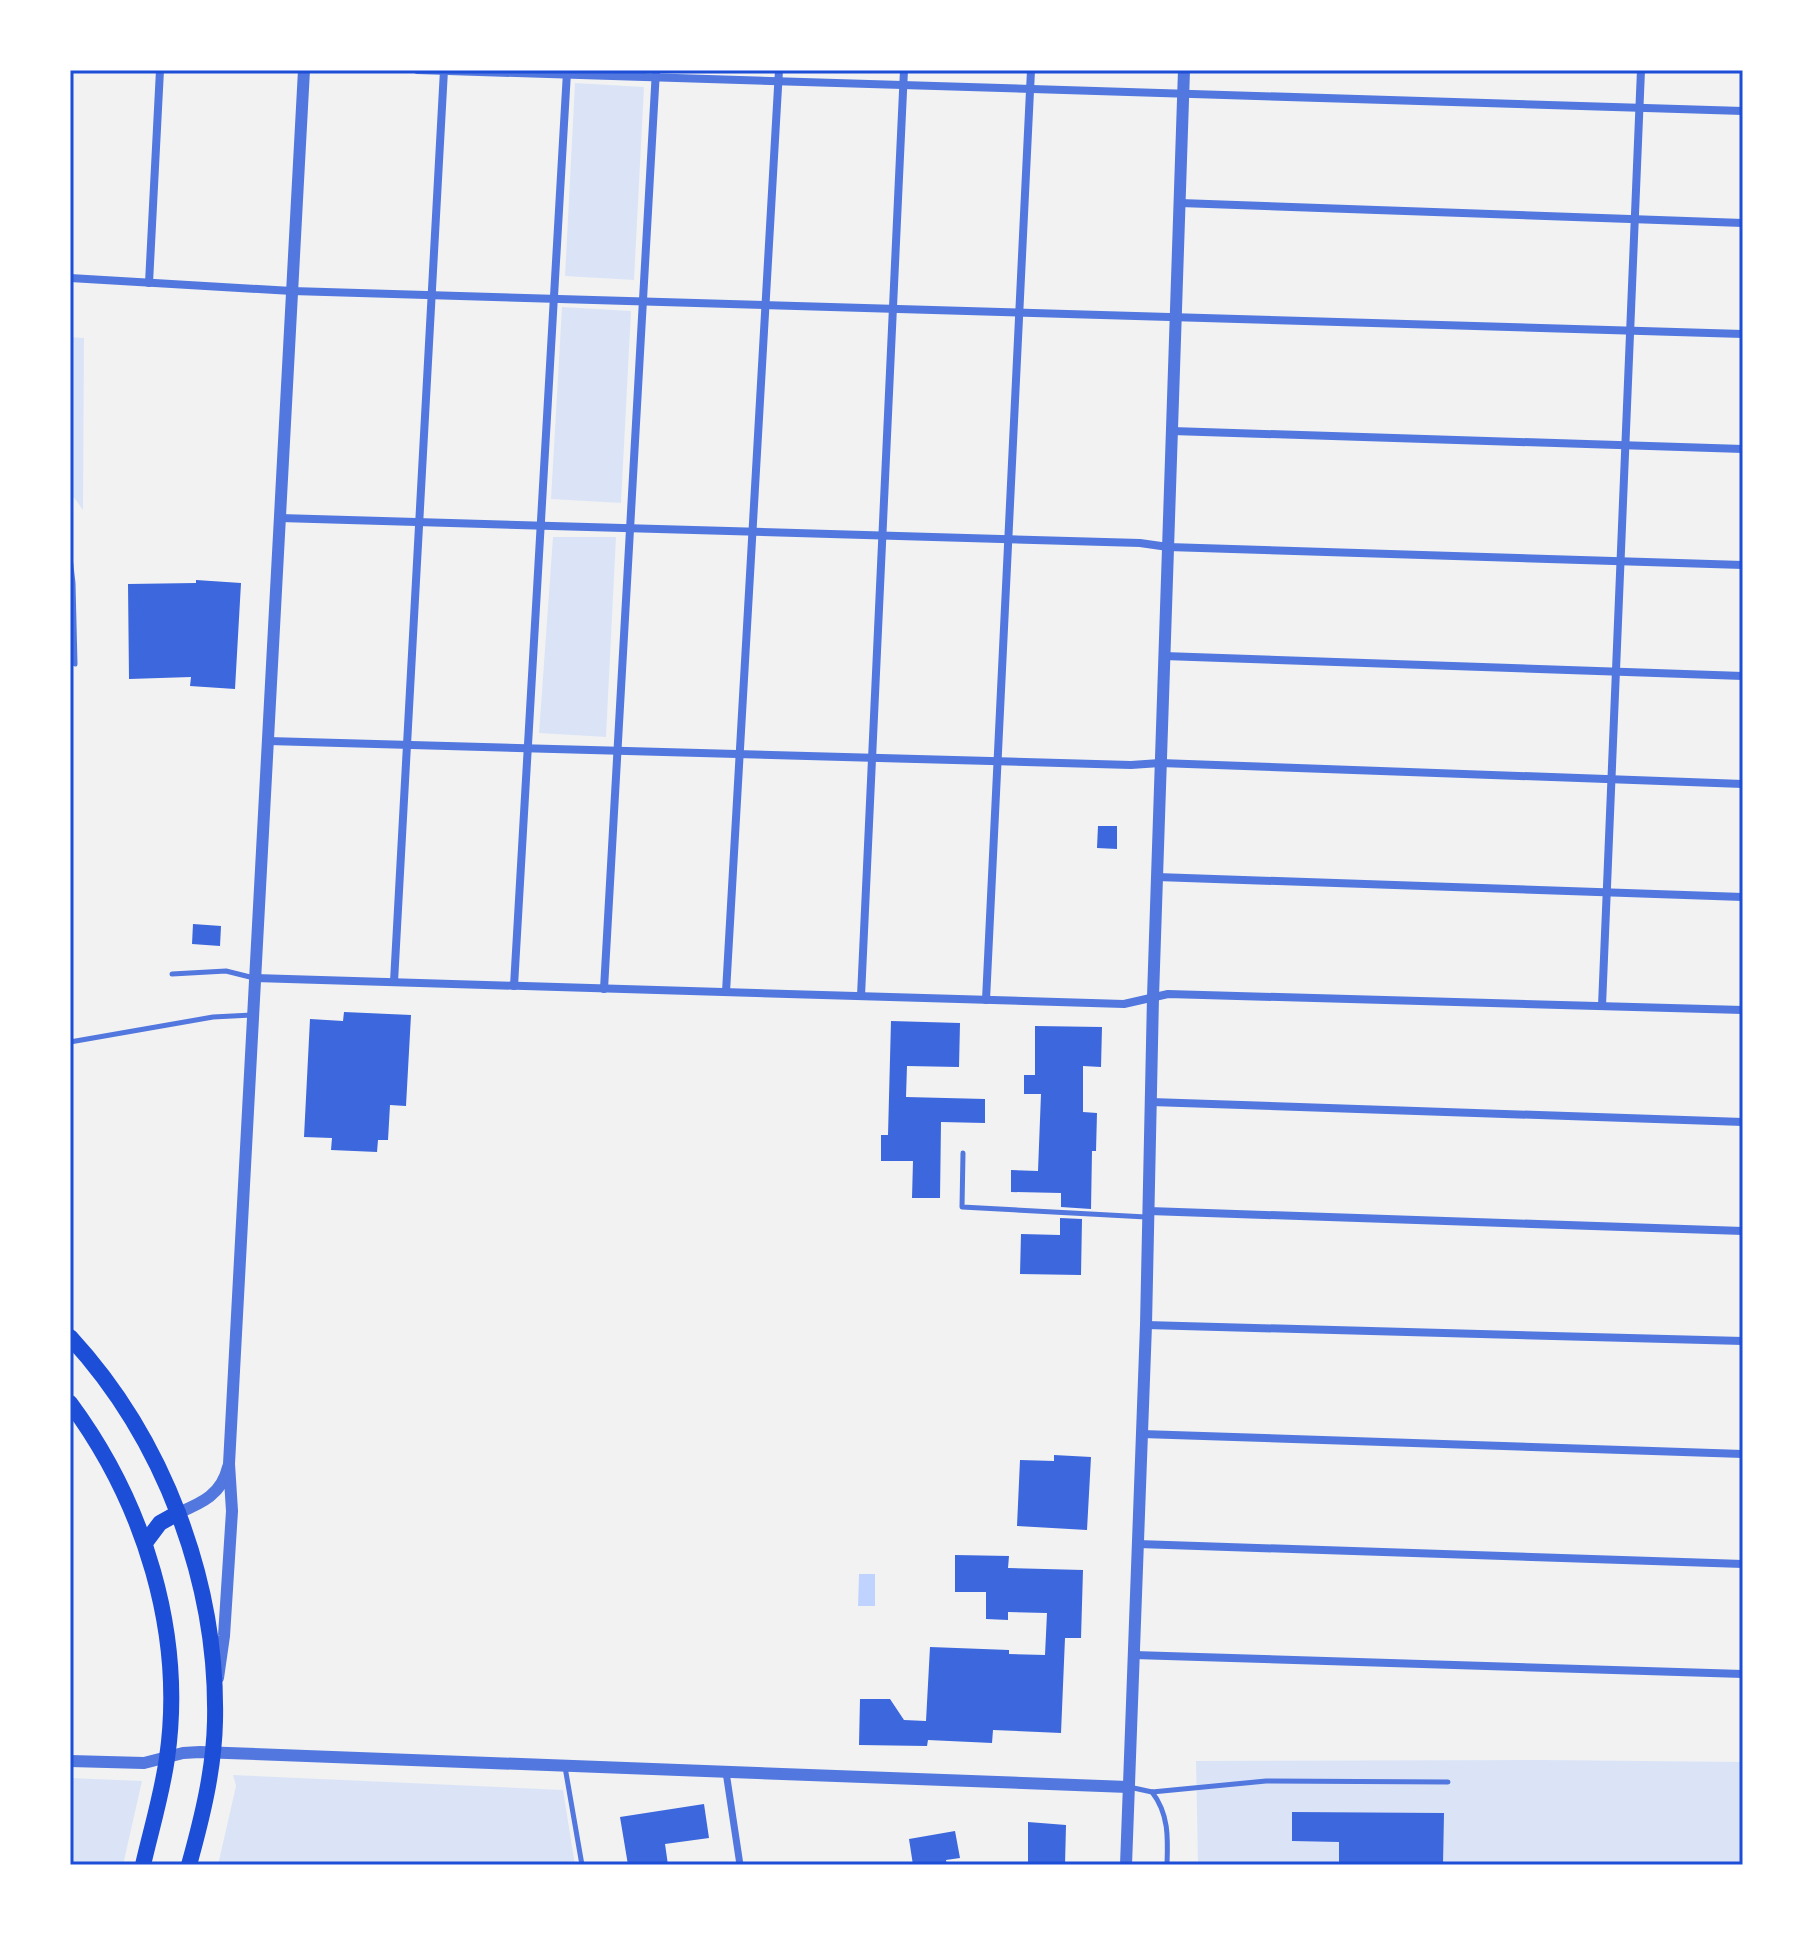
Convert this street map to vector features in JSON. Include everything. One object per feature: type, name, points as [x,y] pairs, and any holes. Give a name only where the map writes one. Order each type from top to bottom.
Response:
[{"type":"main road","points":[[70,1337],[127,1412],[163,1477],[178,1513],[203,1599],[215,1693],[213,1753],[189,1865]]},
{"type":"main road","points":[[70,1403],[118,1479],[145,1543],[160,1599],[167,1643],[171,1723],[167,1757],[143,1865]]},
{"type":"main road","points":[[145,1543],[160,1523],[178,1513]]},
{"type":"street","points":[[149,283],[160,70]]},
{"type":"street","points":[[215,1693],[224,1636],[232,1511],[229,1464],[304,70]]},
{"type":"street","points":[[417,70],[656,74],[779,81],[1743,111]]},
{"type":"street","points":[[394,982],[444,70]]},
{"type":"street","points":[[726,992],[779,70]]},
{"type":"street","points":[[861,996],[904,70]]},
{"type":"street","points":[[986,1000],[1031,70]]},
{"type":"street","points":[[1126,1865],[1146,1325],[1160,763],[1184,70]]},
{"type":"street","points":[[1602,1006],[1641,70]]},
{"type":"street","points":[[514,986],[568,72]]},
{"type":"street","points":[[604,989],[656,74]]},
{"type":"street","points":[[1180,203],[1743,223]]},
{"type":"street","points":[[70,278],[292,291],[1743,334]]},
{"type":"street","points":[[1172,431],[1743,449]]},
{"type":"street","points":[[280,518],[1140,543],[1168,547],[1743,565]]},
{"type":"street","points":[[1164,656],[1743,676]]},
{"type":"street","points":[[268,741],[1131,765],[1160,763],[1743,784]]},
{"type":"street","points":[[1157,877],[1743,897]]},
{"type":"street","points":[[255,978],[1124,1004],[1168,994],[1743,1010]]},
{"type":"street","points":[[1151,1102],[1743,1122]]},
{"type":"street","points":[[1149,1214],[1743,1231]]},
{"type":"street","points":[[1146,1325],[1743,1341]]},
{"type":"street","points":[[1142,1434],[1743,1454]]},
{"type":"street","points":[[178,1513],[209,1498],[223,1482],[229,1464]]},
{"type":"street","points":[[1138,1544],[1743,1564]]},
{"type":"street","points":[[1134,1655],[1743,1674]]},
{"type":"street","points":[[70,1761],[144,1763],[183,1753],[213,1753],[1128,1787]]},
{"type":"street","points":[[726,1772],[740,1865]]},
{"type":"lane","points":[[70,557],[75,664]]},
{"type":"lane","points":[[172,974],[226,971],[255,978]]},
{"type":"lane","points":[[70,1042],[213,1017],[253,1015]]},
{"type":"lane","points":[[963,1153],[962,1207],[1063,1215],[1149,1214]]},
{"type":"lane","points":[[565,1766],[582,1865]]},
{"type":"lane","points":[[1128,1787],[1152,1792],[1266,1781],[1448,1782]]},
{"type":"lane","points":[[1152,1792],[1163,1807],[1168,1836],[1167,1865]]},
{"type":"shaded area","points":[[575,83],[644,87],[634,280],[565,276]]},
{"type":"shaded area","points":[[562,307],[631,311],[621,503],[551,499]]},
{"type":"shaded area","points":[[70,337],[84,338],[83,510],[70,492]]},
{"type":"shaded area","points":[[553,537],[616,537],[606,737],[539,733]]},
{"type":"shaded area","points":[[1196,1761],[1743,1762],[1743,1865],[1198,1865]]},
{"type":"shaded area","points":[[233,1775],[563,1790],[575,1865],[218,1865],[236,1786]]},
{"type":"shaded area","points":[[70,1778],[142,1781],[123,1865],[70,1865]]},
{"type":"water","points":[[859,1574],[875,1574],[875,1606],[858,1606]]},
{"type":"building","points":[[196,580],[241,583],[235,689],[190,686],[191,677],[129,679],[128,584],[196,583]]},
{"type":"building","points":[[1098,826],[1117,826],[1117,849],[1097,848]]},
{"type":"building","points":[[193,924],[221,926],[220,946],[192,944]]},
{"type":"building","points":[[344,1012],[411,1015],[406,1106],[390,1105],[388,1140],[378,1140],[377,1152],[331,1150],[332,1138],[304,1137],[310,1019],[343,1021]]},
{"type":"building","points":[[891,1021],[960,1023],[959,1067],[907,1066],[906,1097],[985,1099],[985,1123],[941,1122],[940,1198],[912,1198],[913,1161],[881,1161],[881,1135],[888,1135]]},
{"type":"building","points":[[1035,1026],[1102,1027],[1101,1067],[1083,1066],[1083,1112],[1097,1113],[1096,1151],[1092,1151],[1091,1209],[1061,1207],[1061,1193],[1011,1192],[1011,1170],[1038,1171],[1041,1094],[1024,1094],[1024,1075],[1035,1075]]},
{"type":"building","points":[[1060,1218],[1082,1219],[1081,1275],[1020,1274],[1021,1234],[1060,1235]]},
{"type":"building","points":[[1054,1455],[1091,1457],[1087,1530],[1017,1526],[1020,1460],[1054,1461]]},
{"type":"building","points":[[955,1555],[1009,1556],[1008,1568],[1083,1570],[1081,1638],[1065,1638],[1061,1733],[993,1730],[992,1743],[928,1740],[927,1746],[859,1745],[860,1699],[890,1699],[904,1720],[926,1721],[930,1647],[1009,1650],[1009,1654],[1045,1655],[1047,1613],[1008,1612],[1008,1620],[986,1619],[986,1592],[955,1592]]},
{"type":"building","points":[[704,1804],[709,1838],[665,1844],[668,1865],[628,1865],[620,1817]]},
{"type":"building","points":[[1292,1812],[1444,1813],[1443,1865],[1339,1865],[1339,1842],[1292,1841]]},
{"type":"building","points":[[1028,1822],[1066,1825],[1065,1865],[1028,1865]]},
{"type":"building","points":[[955,1831],[960,1858],[946,1860],[947,1865],[913,1865],[909,1839]]}]
